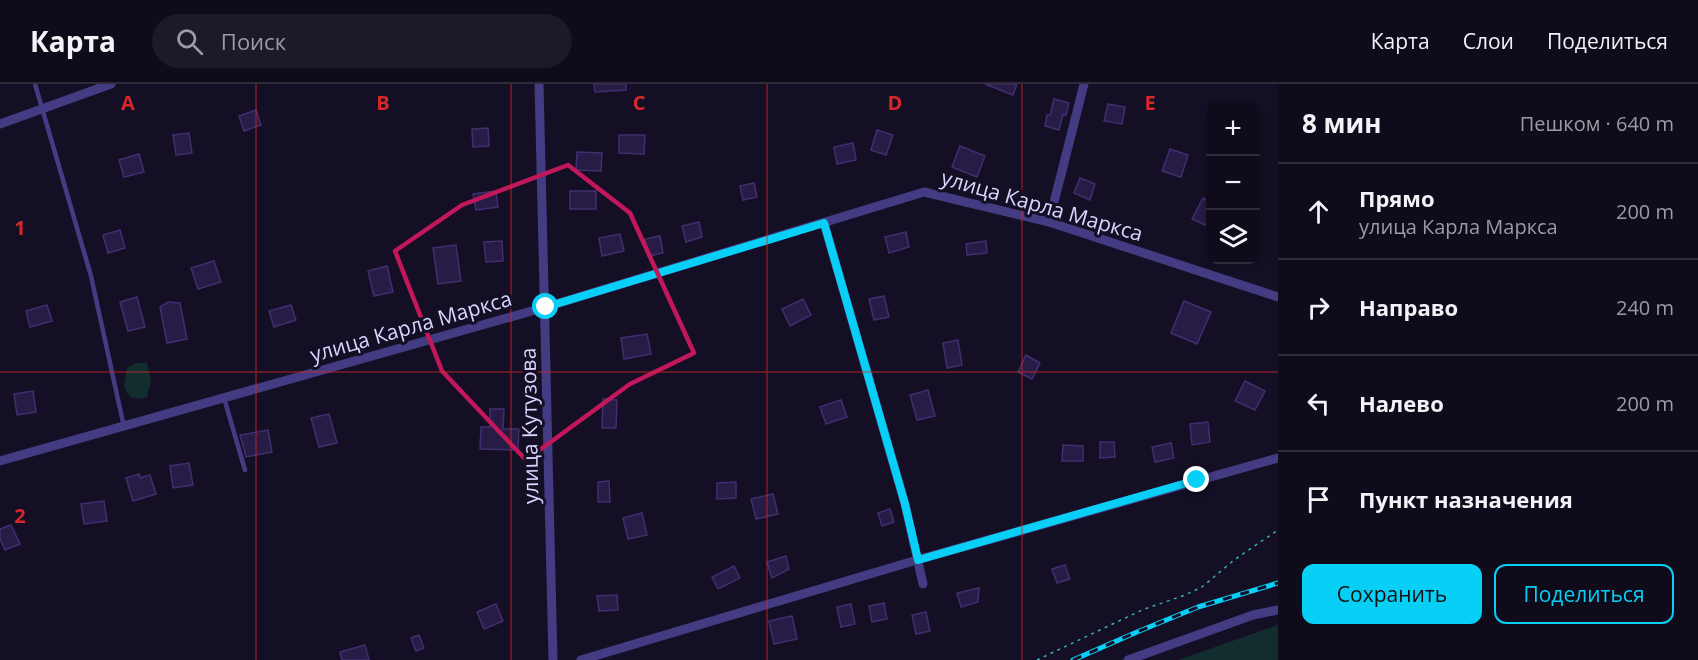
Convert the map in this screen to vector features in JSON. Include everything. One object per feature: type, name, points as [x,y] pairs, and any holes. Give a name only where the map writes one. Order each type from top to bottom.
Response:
[{"type":"street","points":[[0,124],[111,84]]},
{"type":"street","name":"улица Кутузова","points":[[539,84],[553,660]]},
{"type":"street","points":[[1049,222],[1084,84]]},
{"type":"street","name":"улица Карла Маркса","points":[[0,462],[546,307],[924,192],[1049,222],[1278,297]]},
{"type":"street","points":[[824,223],[905,504],[923,584]]},
{"type":"street","points":[[581,660],[918,560],[1278,458]]},
{"type":"street","points":[[1128,660],[1253,615],[1278,610]]},
{"type":"lane","points":[[35,84],[91,276],[124,427]]},
{"type":"lane","points":[[224,398],[245,470]]},
{"type":"path","points":[[1037,660],[1142,610],[1202,587],[1234,560],[1278,530]]},
{"type":"highlighted area","points":[[568,165],[630,213],[694,353],[630,384],[526,460],[442,371],[395,251],[462,205]]},
{"type":"green space","points":[[136,363],[147,363],[151,381],[147,397],[139,399],[130,397],[124,387],[127,368]]},
{"type":"green space","points":[[1278,625],[1278,660],[1178,660]]},
{"type":"building","points":[[594,84],[626,84],[626,90],[595,92]]},
{"type":"building","points":[[985,84],[1017,84],[1013,95]]},
{"type":"building","points":[[1054,99],[1069,103],[1066,115],[1063,114],[1059,130],[1045,126]]},
{"type":"building","points":[[1108,104],[1125,107],[1122,124],[1104,121]]},
{"type":"building","points":[[256,110],[261,125],[244,131],[239,116]]},
{"type":"building","points":[[488,128],[489,146],[473,147],[472,129]]},
{"type":"building","points":[[877,130],[893,135],[886,155],[871,150]]},
{"type":"building","points":[[189,133],[192,153],[176,155],[173,135]]},
{"type":"building","points":[[619,135],[645,135],[644,154],[619,153]]},
{"type":"building","points":[[853,143],[856,160],[837,164],[834,147]]},
{"type":"building","points":[[960,146],[985,156],[977,177],[952,167]]},
{"type":"building","points":[[1170,149],[1188,155],[1181,177],[1162,171]]},
{"type":"building","points":[[577,152],[602,153],[601,171],[576,170]]},
{"type":"building","points":[[139,154],[144,172],[124,177],[119,160]]},
{"type":"building","points":[[1080,178],[1095,184],[1090,200],[1074,193]]},
{"type":"building","points":[[754,183],[757,197],[743,200],[740,186]]},
{"type":"building","points":[[496,191],[498,207],[476,210],[473,194]]},
{"type":"building","points":[[570,191],[596,191],[596,209],[570,209]]},
{"type":"building","points":[[1203,198],[1206,200],[1205,225],[1192,219]]},
{"type":"building","points":[[699,222],[702,237],[686,242],[682,226]]},
{"type":"building","points":[[120,230],[125,248],[108,253],[103,235]]},
{"type":"building","points":[[906,232],[909,247],[889,253],[885,237]]},
{"type":"building","points":[[620,234],[624,251],[602,256],[599,238]]},
{"type":"building","points":[[660,236],[663,253],[648,256],[645,239]]},
{"type":"building","points":[[502,241],[503,261],[486,262],[484,242]]},
{"type":"building","points":[[986,241],[987,253],[967,255],[966,244]]},
{"type":"building","points":[[456,245],[461,281],[438,284],[433,248]]},
{"type":"building","points":[[214,261],[221,282],[198,289],[191,268]]},
{"type":"building","points":[[387,266],[393,292],[374,296],[368,271]]},
{"type":"building","points":[[884,296],[889,317],[874,320],[869,299]]},
{"type":"building","points":[[137,297],[145,327],[128,331],[120,302]]},
{"type":"building","points":[[803,299],[811,315],[790,326],[782,309]]},
{"type":"building","points":[[1184,301],[1211,312],[1197,344],[1171,333]]},
{"type":"building","points":[[168,302],[180,303],[187,339],[167,343],[160,307]]},
{"type":"building","points":[[47,305],[52,321],[30,327],[26,311]]},
{"type":"building","points":[[291,305],[296,320],[274,327],[269,311]]},
{"type":"building","points":[[647,334],[651,354],[624,359],[621,338]]},
{"type":"building","points":[[958,340],[962,365],[947,368],[943,343]]},
{"type":"building","points":[[1026,355],[1040,363],[1032,379],[1018,372]]},
{"type":"building","points":[[1245,381],[1265,391],[1255,410],[1235,401]]},
{"type":"building","points":[[928,390],[935,416],[917,420],[910,395]]},
{"type":"building","points":[[33,391],[36,412],[17,415],[14,394]]},
{"type":"building","points":[[603,399],[617,400],[616,428],[602,428]]},
{"type":"building","points":[[841,400],[847,417],[826,424],[820,407]]},
{"type":"building","points":[[490,409],[504,409],[503,429],[519,429],[518,450],[480,449],[481,427],[490,427]]},
{"type":"building","points":[[329,414],[337,443],[319,447],[311,418]]},
{"type":"building","points":[[1208,422],[1210,442],[1192,445],[1190,424]]},
{"type":"building","points":[[268,430],[272,452],[246,457],[240,435]]},
{"type":"building","points":[[1100,442],[1114,442],[1115,457],[1100,458]]},
{"type":"building","points":[[1171,443],[1174,458],[1155,462],[1152,447]]},
{"type":"building","points":[[1063,445],[1083,446],[1083,461],[1062,461]]},
{"type":"building","points":[[189,463],[193,485],[173,488],[170,466]]},
{"type":"building","points":[[139,474],[140,478],[150,475],[156,494],[133,501],[126,478]]},
{"type":"building","points":[[609,481],[610,502],[598,502],[598,482]]},
{"type":"building","points":[[736,482],[736,498],[717,499],[717,483]]},
{"type":"building","points":[[773,494],[778,514],[756,519],[751,499]]},
{"type":"building","points":[[104,501],[107,521],[84,524],[81,504]]},
{"type":"building","points":[[890,509],[894,522],[882,526],[878,513]]},
{"type":"building","points":[[642,513],[647,535],[628,539],[623,518]]},
{"type":"building","points":[[11,525],[20,544],[5,550],[0,539],[0,529]]},
{"type":"building","points":[[786,556],[789,569],[772,578],[767,562]]},
{"type":"building","points":[[1065,565],[1070,579],[1057,583],[1052,569]]},
{"type":"building","points":[[734,566],[740,578],[718,589],[712,577]]},
{"type":"building","points":[[979,588],[978,602],[961,607],[957,593]]},
{"type":"building","points":[[617,595],[618,610],[599,611],[597,596]]},
{"type":"building","points":[[884,603],[887,619],[872,622],[869,606]]},
{"type":"building","points":[[496,604],[503,621],[484,629],[477,612]]},
{"type":"building","points":[[851,604],[855,624],[841,627],[837,607]]},
{"type":"building","points":[[926,612],[930,631],[916,634],[912,615]]},
{"type":"building","points":[[792,616],[797,639],[774,644],[769,621]]},
{"type":"building","points":[[419,635],[424,648],[416,651],[411,638]]},
{"type":"building","points":[[365,645],[369,660],[342,660],[340,652]]},
{"type":"railway","points":[[1073,660],[1198,607],[1278,583]]},
{"type":"route","points":[[546,307],[824,223],[905,504],[918,560],[1197,480]]}]
